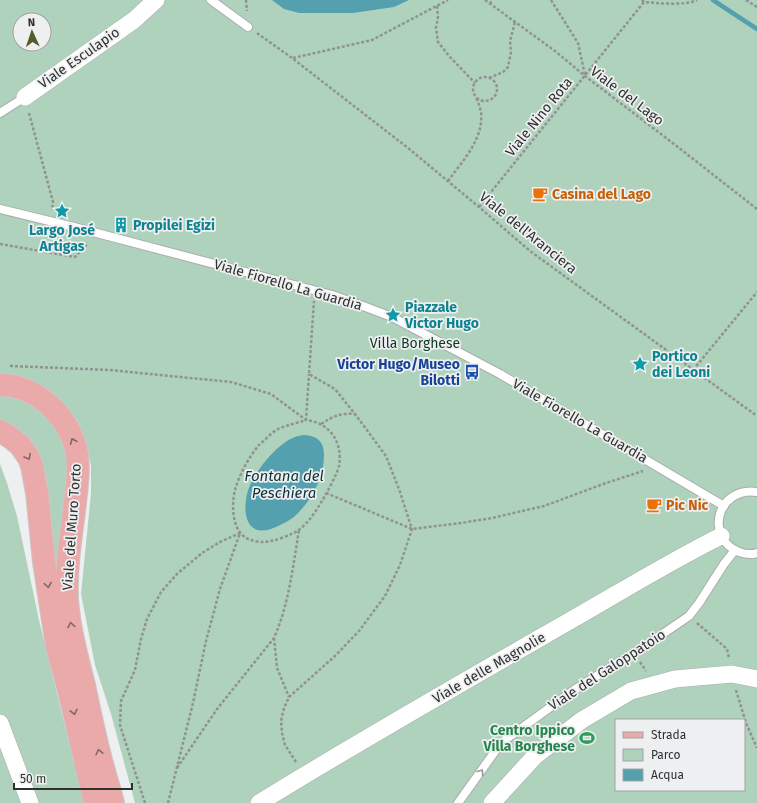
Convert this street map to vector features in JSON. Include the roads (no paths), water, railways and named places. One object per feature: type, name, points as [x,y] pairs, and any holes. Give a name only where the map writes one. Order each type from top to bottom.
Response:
[{"type":"main road","name":"Viale del Muro Torto","points":[[4,375],[10,385],[36,395],[52,407],[65,424],[75,444],[78,470],[67,563],[67,595],[69,615],[73,639],[100,756],[113,803]]},
{"type":"main road","name":"Viale del Muro Torto","points":[[0,431],[10,436],[20,446],[29,458],[32,466],[38,492],[44,562],[57,647],[69,690],[95,803]]},
{"type":"street","name":"Viale Esculapio","points":[[25,97],[134,20],[156,0]]},
{"type":"street","name":"Viale delle Magnolie","points":[[259,803],[304,775],[676,560],[721,536]]},
{"type":"street","points":[[492,803],[535,756],[582,720],[631,692],[675,679],[732,674],[757,679]]},
{"type":"street","points":[[0,723],[30,803]]},
{"type":"lane","points":[[211,0],[248,27]]},
{"type":"lane","name":"Viale Esculapio","points":[[0,113],[25,97]]},
{"type":"lane","name":"Viale Fiorello La Guardia","points":[[0,209],[315,290],[392,317],[500,374],[724,506]]},
{"type":"lane","points":[[757,492],[741,492],[729,499],[719,515],[721,536],[725,542],[735,550],[742,553],[757,553]]},
{"type":"lane","name":"Viale del Galoppatoio","points":[[458,803],[501,743],[574,690],[634,653],[689,616],[735,550]]},
{"type":"water","points":[[272,0],[409,0],[394,7],[353,13],[299,13],[284,9]]},
{"type":"water","name":"Fontana del Peschiera","points":[[304,435],[316,438],[323,446],[324,455],[322,473],[319,481],[306,504],[292,518],[276,527],[265,530],[257,530],[251,526],[247,520],[246,503],[250,485],[263,464],[275,450],[289,440]]},
{"type":"waterway","points":[[713,0],[757,29]]},
{"type":"place","name":"Casina del Lago","points":[[540,194]]},
{"type":"place","name":"Largo José Artigas","points":[[62,211]]},
{"type":"place","name":"Propilei Egizi","points":[[121,225]]},
{"type":"place","name":"Piazzale Victor Hugo","points":[[393,315]]},
{"type":"place","name":"Portico dei Leoni","points":[[640,364]]},
{"type":"place","name":"Victor Hugo/Museo Bilotti","points":[[472,372]]},
{"type":"place","name":"Pic Nic","points":[[654,505]]},
{"type":"place","name":"Centro Ippico Villa Borghese","points":[[587,738]]},
{"type":"park label","name":"Villa Borghese","points":[[415,343]]}]
